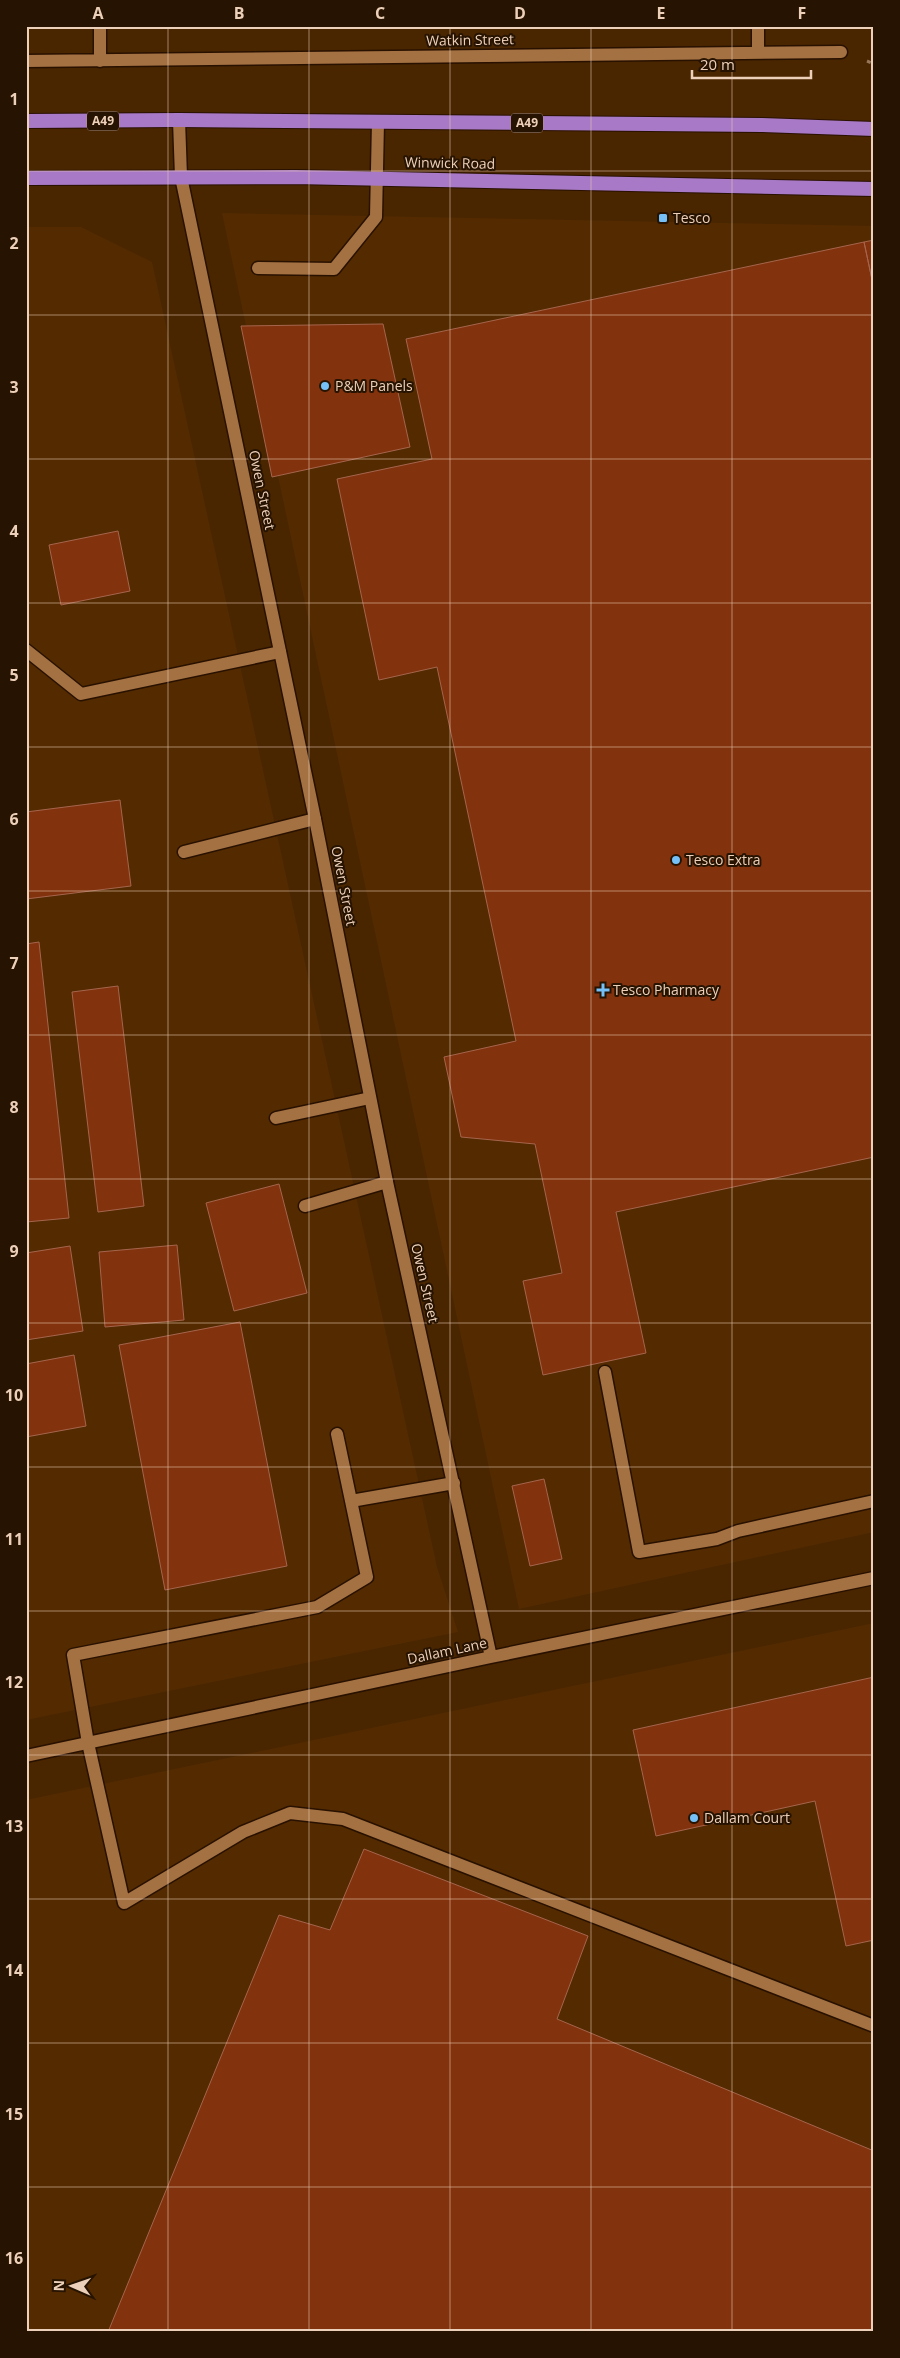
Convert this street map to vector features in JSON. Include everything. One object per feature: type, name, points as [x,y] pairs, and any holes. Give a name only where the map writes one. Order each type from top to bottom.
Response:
[{"type":"highway","name":"A49","points":[[26,121],[179,120],[782,125],[874,128]]},
{"type":"highway","name":"Winwick Road","points":[[26,178],[378,178],[874,189]]},
{"type":"street","points":[[100,26],[100,61]]},
{"type":"street","points":[[758,26],[758,52]]},
{"type":"street","name":"Watkin Street","points":[[26,61],[840,52]]},
{"type":"street","name":"Owen Street","points":[[179,120],[181,177],[315,819],[387,1182],[491,1657]]},
{"type":"street","points":[[258,268],[334,270],[376,217],[378,122]]},
{"type":"street","points":[[26,650],[81,694],[280,652]]},
{"type":"street","points":[[184,852],[315,819]]},
{"type":"street","points":[[276,1118],[370,1098]]},
{"type":"street","points":[[304,1206],[387,1182]]},
{"type":"street","points":[[605,1372],[639,1552],[717,1539],[738,1531],[874,1501]]},
{"type":"street","points":[[337,1434],[366,1577],[317,1607],[73,1655],[88,1743],[124,1903],[243,1832],[290,1813],[344,1819],[874,2026]]},
{"type":"street","points":[[351,1501],[454,1483]]},
{"type":"street","name":"Dallam Lane","points":[[26,1756],[874,1578]]},
{"type":"shaded area","points":[[222,213],[874,226],[874,1532],[519,1609]]},
{"type":"shaded area","points":[[26,227],[81,227],[152,262],[437,1567],[458,1632],[26,1720]]},
{"type":"shaded area","points":[[874,1623],[874,2332],[26,2332],[26,1800]]},
{"type":"building","points":[[874,240],[874,289],[864,242]]},
{"type":"building","name":"Tesco Extra","points":[[864,242],[874,289],[874,1157],[616,1212],[646,1353],[543,1375],[523,1281],[562,1273],[535,1144],[461,1137],[444,1057],[516,1041],[437,667],[379,680],[337,479],[432,459],[406,339]]},
{"type":"building","name":"P&M Panels","points":[[383,324],[410,447],[272,477],[241,326]]},
{"type":"building","points":[[118,531],[130,591],[61,605],[49,545]]},
{"type":"building","points":[[120,800],[131,886],[26,899],[26,812]]},
{"type":"building","points":[[39,942],[69,1218],[26,1222],[26,944]]},
{"type":"building","points":[[118,986],[144,1206],[98,1212],[72,992]]},
{"type":"building","points":[[279,1184],[307,1293],[234,1311],[206,1203]]},
{"type":"building","points":[[177,1245],[184,1320],[105,1327],[99,1252]]},
{"type":"building","points":[[70,1246],[83,1331],[26,1340],[26,1253]]},
{"type":"building","points":[[240,1322],[287,1566],[165,1590],[119,1345]]},
{"type":"building","points":[[74,1355],[86,1426],[26,1437],[26,1364]]},
{"type":"building","points":[[544,1479],[562,1559],[530,1566],[512,1486]]},
{"type":"building","name":"Dallam Court","points":[[874,1677],[874,1940],[846,1946],[815,1801],[656,1836],[633,1730]]},
{"type":"building","points":[[364,1849],[588,1936],[557,2019],[874,2151],[874,2332],[108,2332],[279,1915],[330,1930]]},
{"type":"place","name":"Tesco","points":[[663,218]]},
{"type":"place","name":"P&M Panels","points":[[325,386]]},
{"type":"place","name":"Tesco Extra","points":[[676,860]]},
{"type":"place","name":"Tesco Pharmacy","points":[[603,990]]},
{"type":"place","name":"Dallam Court","points":[[694,1818]]}]
